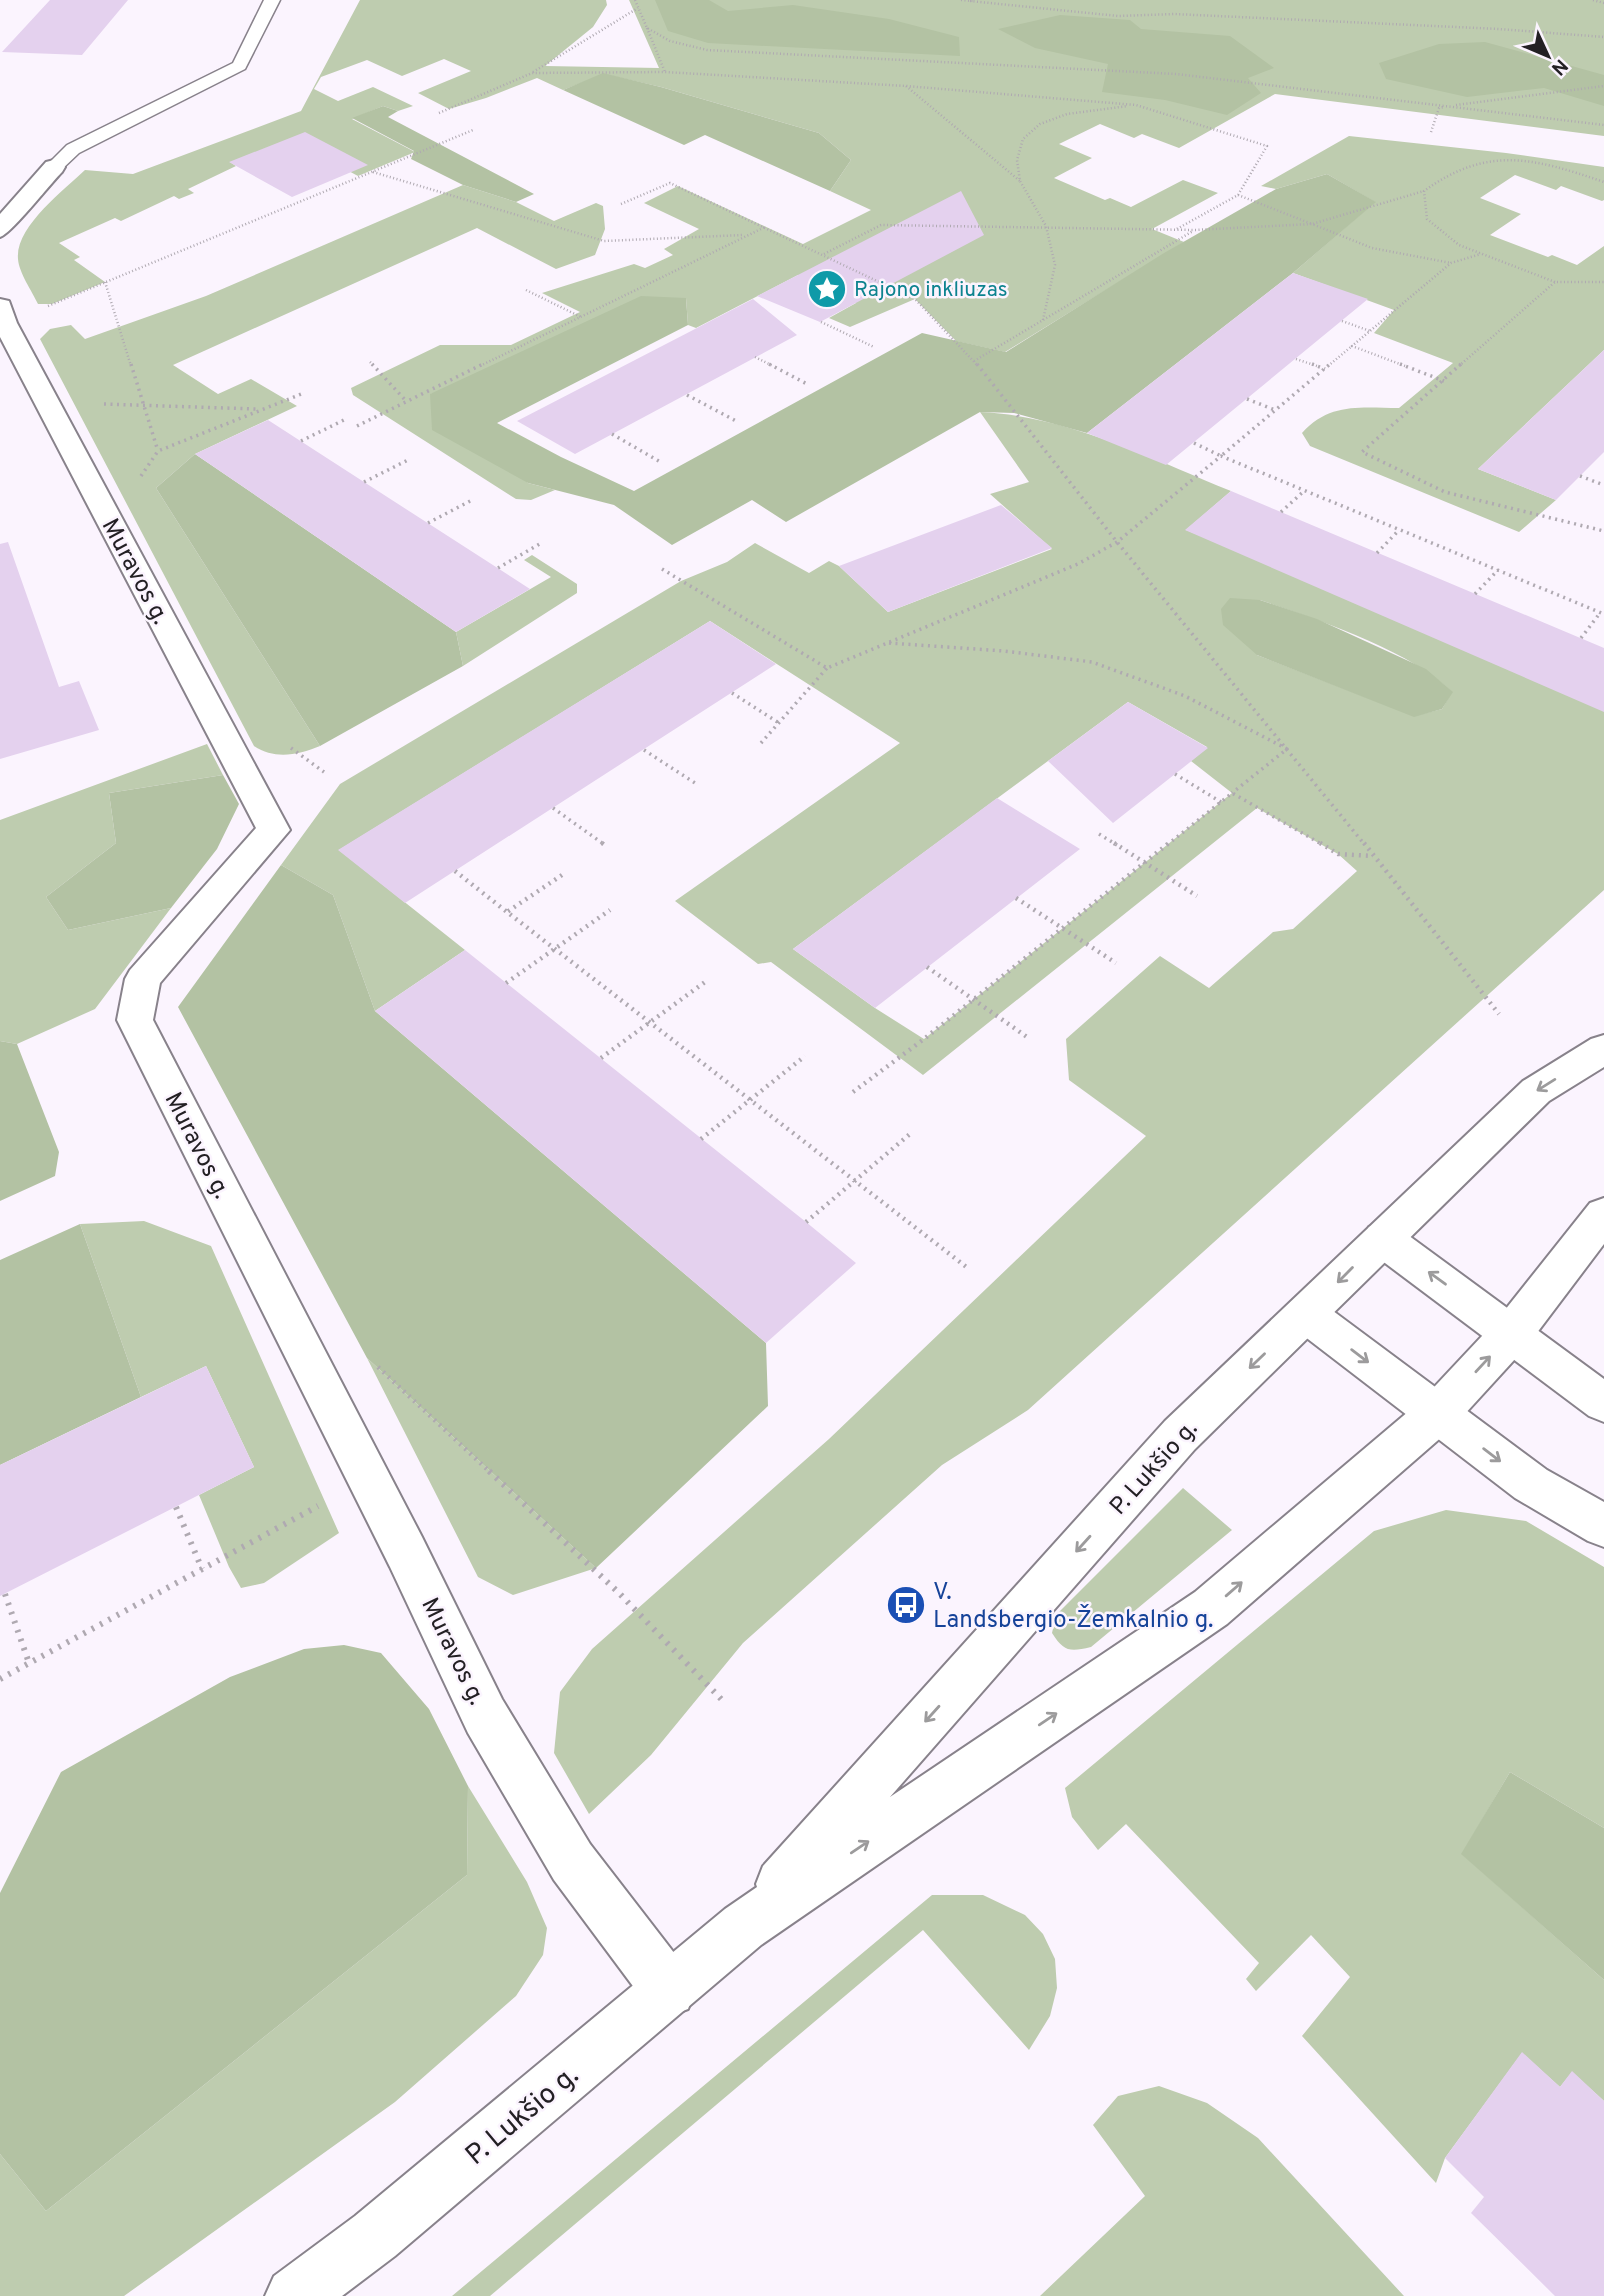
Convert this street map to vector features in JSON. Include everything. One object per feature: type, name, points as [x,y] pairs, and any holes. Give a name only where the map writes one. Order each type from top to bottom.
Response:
[{"type":"street","points":[[0,230],[20,203],[54,167]]},
{"type":"street","name":"Muravos g.","points":[[3,315],[273,830],[144,979],[135,1020],[485,1716],[572,1862],[669,1990]]},
{"type":"street","name":"P. Lukšio g.","points":[[743,1927],[1180,1435],[1536,1091],[1604,1049]]},
{"type":"street","name":"P. Lukšio g.","points":[[294,2296],[375,2236],[743,1927],[1211,1608],[1437,1414],[1512,1333],[1604,1214]]},
{"type":"street","points":[[1382,1239],[1604,1403]]},
{"type":"street","points":[[1306,1314],[1531,1484],[1604,1526]]},
{"type":"lane","points":[[54,167],[73,149],[239,66],[272,0]]},
{"type":"path","points":[[635,0],[664,72]]},
{"type":"path","points":[[961,0],[1118,16],[1174,14],[1404,24],[1604,37]]},
{"type":"path","points":[[970,1],[985,0]]},
{"type":"path","points":[[1593,0],[1604,3]]},
{"type":"path","points":[[439,113],[532,73],[638,8]]},
{"type":"path","points":[[647,29],[670,41],[707,50],[1177,74],[1604,125]]},
{"type":"path","points":[[532,73],[664,72],[906,86],[1136,105],[1267,146],[1238,195],[1175,230]]},
{"type":"path","points":[[906,86],[1020,181],[1046,226],[1055,265],[1043,320]]},
{"type":"path","points":[[1431,132],[1439,108],[1604,86]]},
{"type":"path","points":[[1020,181],[1017,160],[1023,139],[1040,124],[1067,114],[1136,105]]},
{"type":"path","points":[[3,315],[105,282],[473,130]]},
{"type":"path","points":[[824,254],[881,225],[1194,230],[1312,224],[1424,191],[1454,171],[1491,159],[1551,164],[1604,181]]},
{"type":"path","points":[[372,172],[604,241],[747,235]]},
{"type":"path","points":[[621,204],[670,183],[915,299],[974,361],[1499,1014]]},
{"type":"path","points":[[1424,191],[1427,219],[1459,244],[1555,282],[1604,282]]},
{"type":"path","points":[[1238,195],[1372,248],[1451,263]]},
{"type":"path","points":[[357,426],[765,227]]},
{"type":"path","points":[[974,361],[1194,230]]},
{"type":"path","points":[[761,743],[827,668],[1078,565],[1118,542],[1451,263],[1482,253]]},
{"type":"path","points":[[105,282],[158,451],[304,393]]},
{"type":"path","points":[[1555,282],[1362,452],[1445,492],[1604,531]]},
{"type":"path","points":[[526,289],[581,317]]},
{"type":"path","points":[[1342,321],[1370,331]]},
{"type":"path","points":[[821,322],[874,347]]},
{"type":"path","points":[[1353,346],[1444,380]]},
{"type":"path","points":[[755,357],[807,384]]},
{"type":"path","points":[[1296,359],[1325,369]]},
{"type":"path","points":[[370,362],[407,402]]},
{"type":"path","points":[[687,395],[738,422]]},
{"type":"path","points":[[1247,399],[1276,410]]},
{"type":"path","points":[[47,401],[260,409]]},
{"type":"path","points":[[301,441],[346,419]]},
{"type":"path","points":[[612,434],[662,463]]},
{"type":"path","points":[[1194,443],[1602,614],[1581,638]]},
{"type":"path","points":[[364,482],[410,459]]},
{"type":"path","points":[[1580,476],[1604,485]]},
{"type":"path","points":[[1281,513],[1304,491]]},
{"type":"path","points":[[428,523],[474,499]]},
{"type":"path","points":[[1377,553],[1399,530]]},
{"type":"path","points":[[498,568],[543,542]]},
{"type":"path","points":[[662,569],[827,668]]},
{"type":"path","points":[[1475,594],[1498,570]]},
{"type":"path","points":[[888,643],[1004,651],[1092,662],[1185,696],[1287,749]]},
{"type":"path","points":[[732,693],[779,723]]},
{"type":"path","points":[[853,1092],[1287,749]]},
{"type":"path","points":[[644,750],[698,786]]},
{"type":"path","points":[[1174,774],[1221,802]]},
{"type":"path","points":[[1232,793],[1338,854],[1374,856]]},
{"type":"path","points":[[554,808],[606,846]]},
{"type":"path","points":[[1098,834],[1197,896]]},
{"type":"path","points":[[455,871],[969,1269]]},
{"type":"path","points":[[507,912],[562,875]]},
{"type":"path","points":[[1016,898],[1116,963]]},
{"type":"path","points":[[506,983],[610,910]]},
{"type":"path","points":[[927,968],[1027,1037]]},
{"type":"path","points":[[601,1058],[705,982]]},
{"type":"path","points":[[701,1139],[805,1056]]},
{"type":"path","points":[[806,1222],[909,1134]]},
{"type":"path","points":[[369,1359],[618,1592],[724,1702]]},
{"type":"path","points":[[0,1679],[368,1479]]},
{"type":"path","points":[[176,1507],[202,1569]]},
{"type":"path","points":[[5,1594],[29,1663]]},
{"type":"green space","points":[[360,0],[606,0],[607,5],[593,27],[545,66],[659,68],[629,0],[1604,0],[1604,136],[1275,94],[1179,148],[1142,134],[1134,138],[1100,124],[1059,144],[1092,158],[1054,178],[1105,200],[1110,198],[1131,207],[1183,180],[1218,193],[1152,229],[1184,242],[1005,352],[956,341],[915,299],[850,327],[829,318],[856,303],[798,275],[696,328],[688,325],[686,298],[431,394],[528,483],[555,490],[531,500],[516,499],[353,395],[351,388],[440,345],[511,345],[580,312],[542,293],[634,264],[645,268],[673,255],[664,249],[699,229],[644,203],[678,186],[803,244],[871,210],[830,191],[851,160],[819,133],[661,87],[604,74],[563,90],[537,78],[449,109],[418,93],[471,71],[444,59],[402,76],[367,60],[321,77],[314,89],[338,101],[373,87],[413,106],[398,111],[383,106],[352,119],[415,152],[358,176],[343,168],[230,162],[236,166],[188,189],[194,193],[179,199],[174,196],[121,221],[115,218],[59,243],[80,257],[74,260],[105,282],[52,304],[38,304],[18,259],[24,234],[42,210],[85,170],[133,174],[301,111]]},
{"type":"green space","points":[[655,0],[709,0],[728,11],[793,5],[889,19],[959,37],[960,56],[708,43],[668,31]]},
{"type":"green space","points":[[1060,15],[1130,20],[1141,29],[1230,36],[1274,68],[1248,78],[1261,93],[1227,115],[1165,100],[1102,92],[1108,64],[1035,48],[998,29]]},
{"type":"green space","points":[[1485,42],[1604,75],[1604,106],[1544,88],[1467,97],[1386,79],[1379,63],[1439,44]]},
{"type":"green space","points":[[603,73],[819,133],[851,160],[830,191],[705,135],[684,145],[563,90]]},
{"type":"green space","points":[[383,106],[398,111],[388,117],[534,194],[516,202],[463,185],[411,159],[414,151],[352,118]]},
{"type":"green space","points":[[1349,136],[1604,167],[1602,201],[1561,186],[1556,190],[1515,175],[1480,198],[1521,214],[1490,235],[1577,265],[1604,246],[1604,350],[1478,469],[1556,500],[1519,532],[1310,446],[1302,433],[1313,423],[1335,411],[1399,408],[1453,363],[1374,333],[1394,310],[1293,273],[1375,202],[1327,174],[1276,189],[1261,186]]},
{"type":"green space","points":[[1327,174],[1376,202],[1293,273],[1087,433],[1014,413],[980,412],[786,522],[752,500],[672,545],[614,505],[528,483],[432,430],[430,394],[641,296],[686,298],[688,325],[497,423],[634,491],[922,333],[1006,352],[1164,253],[1276,189]]},
{"type":"green space","points":[[463,185],[516,202],[554,221],[596,203],[603,206],[605,229],[595,255],[556,269],[477,228],[173,365],[218,394],[251,379],[297,406],[195,454],[156,488],[320,746],[287,755],[270,753],[254,746],[40,339],[50,329],[71,325],[85,339],[206,296]]},
{"type":"green space","points":[[980,412],[1013,415],[1077,430],[1231,491],[1186,530],[1604,696],[1604,890],[1028,1410],[942,1465],[743,1643],[651,1755],[589,1814],[554,1753],[560,1692],[592,1649],[829,1439],[1146,1136],[1069,1080],[1066,1039],[1160,956],[1209,988],[1273,932],[1293,929],[1357,871],[1338,854],[1257,808],[923,1075],[771,962],[758,964],[675,901],[900,743],[710,621],[339,850],[465,950],[375,1011],[333,895],[281,865],[340,784],[681,581],[727,562],[755,543],[809,573],[829,561],[839,566],[888,612],[1052,549],[990,494],[1029,482]],"holes":[[[1260,600],[1335,627],[1388,650],[1435,677],[1452,692],[1442,709],[1414,716],[1257,655]],[[1128,702],[1207,747],[1191,761],[1232,793],[924,1039],[875,1008],[793,949]]]},
{"type":"green space","points":[[195,454],[456,632],[463,666],[320,746],[156,488]]},
{"type":"green space","points":[[532,555],[577,584],[577,593],[463,666],[456,632],[551,577],[524,560]]},
{"type":"green space","points":[[1230,598],[1260,600],[1317,619],[1426,669],[1453,692],[1442,709],[1414,717],[1257,655],[1223,625],[1221,609]]},
{"type":"green space","points":[[207,744],[223,775],[109,793],[116,843],[46,897],[68,930],[171,908],[95,1009],[17,1044],[0,1041],[0,820]]},
{"type":"green space","points":[[223,775],[239,804],[217,849],[171,908],[68,930],[46,897],[116,843],[109,793]]},
{"type":"green space","points":[[281,865],[333,895],[375,1011],[766,1343],[768,1406],[596,1568],[367,1358],[178,1007]]},
{"type":"green space","points":[[0,1041],[17,1044],[59,1152],[55,1176],[0,1201]]},
{"type":"green space","points":[[144,1221],[211,1246],[339,1533],[264,1583],[241,1588],[229,1567],[199,1495],[254,1467],[206,1366],[141,1397],[80,1224]]},
{"type":"green space","points":[[80,1224],[141,1397],[0,1465],[0,1260]]},
{"type":"green space","points":[[367,1358],[596,1568],[513,1595],[478,1577]]},
{"type":"green space","points":[[1183,1488],[1232,1530],[1091,1647],[1073,1650],[1060,1644],[1052,1633],[1056,1615]]},
{"type":"green space","points":[[1446,1510],[1526,1521],[1604,1567],[1604,1828],[1510,1772],[1462,1854],[1604,1980],[1604,2101],[1572,2072],[1560,2087],[1522,2053],[1445,2158],[1436,2183],[1302,2036],[1350,1977],[1311,1935],[1256,1991],[1246,1979],[1259,1963],[1126,1824],[1098,1850],[1072,1817],[1065,1788],[1374,1531]]},
{"type":"green space","points":[[344,1645],[381,1653],[429,1709],[468,1786],[467,1875],[46,2211],[0,2154],[0,1893],[61,1772],[230,1677],[304,1649]]},
{"type":"green space","points":[[1510,1772],[1604,1828],[1604,1980],[1461,1854]]},
{"type":"green space","points":[[468,1786],[527,1882],[547,1928],[543,1955],[516,1996],[395,2102],[124,2296],[0,2296],[0,2154],[46,2211],[467,1875]]},
{"type":"green space","points":[[932,1895],[983,1895],[1025,1915],[1043,1934],[1055,1959],[1057,1988],[1050,2016],[1029,2050],[923,1930],[490,2296],[452,2296]]},
{"type":"green space","points":[[1159,2086],[1207,2103],[1258,2138],[1404,2296],[1040,2296],[1145,2196],[1093,2125],[1118,2096]]},
{"type":"building","points":[[50,0],[128,0],[82,55],[2,52]]},
{"type":"building","points":[[305,132],[368,165],[292,197],[229,162]]},
{"type":"building","points":[[961,191],[984,235],[820,322],[757,296]]},
{"type":"building","points":[[1293,273],[1368,299],[1166,465],[1087,433]]},
{"type":"building","points":[[753,299],[797,335],[575,454],[517,421]]},
{"type":"building","points":[[1604,350],[1604,452],[1556,500],[1478,469]]},
{"type":"building","points":[[268,420],[530,589],[456,632],[195,454]]},
{"type":"building","points":[[1231,491],[1604,648],[1604,712],[1185,530]]},
{"type":"building","points":[[1001,505],[1052,548],[888,612],[839,566]]},
{"type":"building","points":[[8,542],[59,687],[79,681],[99,730],[0,759],[0,544]]},
{"type":"building","points":[[710,621],[776,664],[405,903],[338,850]]},
{"type":"building","points":[[1128,702],[1208,748],[1113,823],[1048,761]]},
{"type":"building","points":[[997,798],[1080,849],[875,1008],[793,949]]},
{"type":"building","points":[[465,950],[856,1263],[766,1343],[375,1011]]},
{"type":"building","points":[[206,1366],[254,1467],[0,1596],[0,1465]]},
{"type":"building","points":[[1522,2052],[1560,2087],[1572,2071],[1604,2101],[1604,2296],[1555,2296],[1471,2213],[1484,2197],[1445,2158]]},
{"type":"place","name":"Rajono inkliuzas","points":[[827,289]]},
{"type":"place","name":"V. Landsbergio-Žemkalnio g.","points":[[906,1605]]}]
